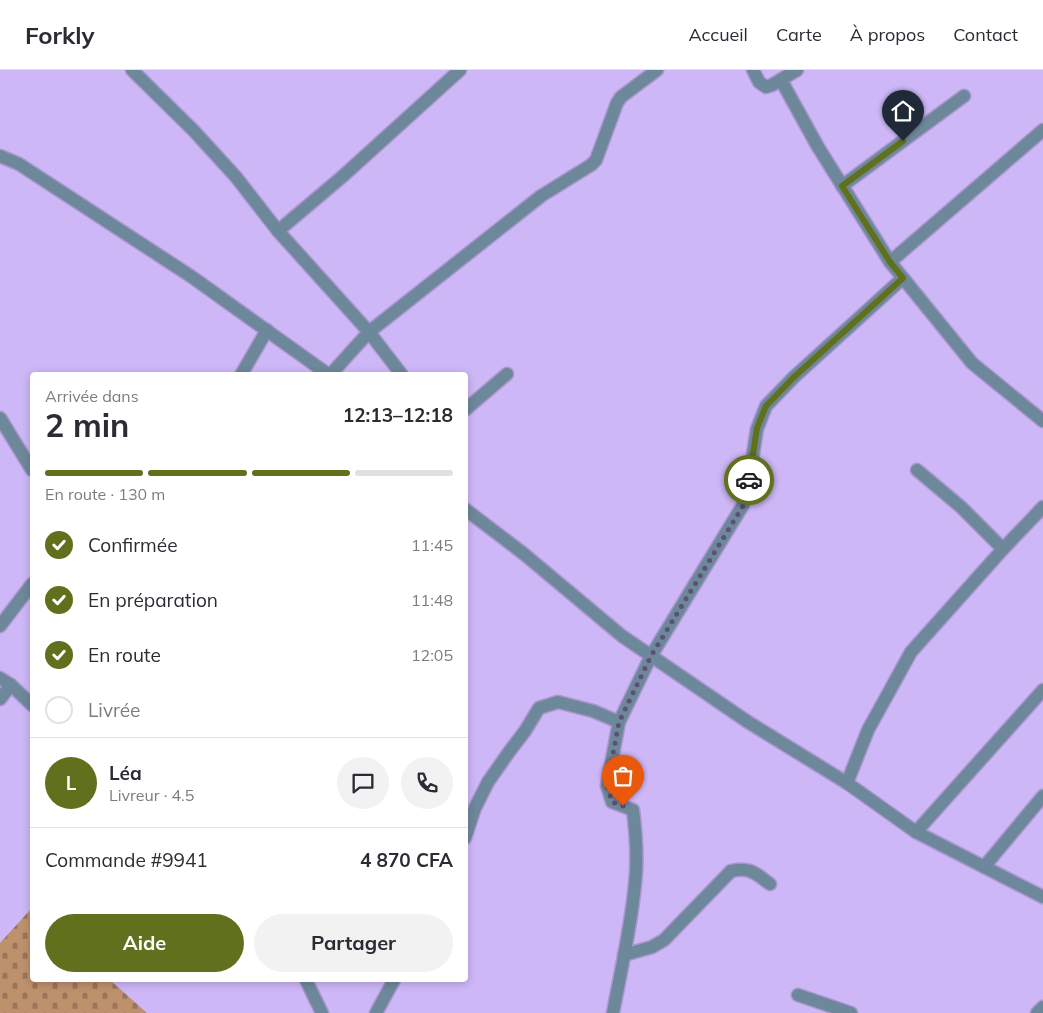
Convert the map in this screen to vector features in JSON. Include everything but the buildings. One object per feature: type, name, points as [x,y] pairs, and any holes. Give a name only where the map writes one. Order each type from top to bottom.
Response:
[{"type":"street","points":[[132,70],[194,131],[236,177],[278,231],[369,332],[400,372]]},
{"type":"street","points":[[278,231],[343,176],[460,70]]},
{"type":"street","points":[[332,372],[369,332],[540,196],[591,165],[596,160],[617,103],[621,97],[656,70]]},
{"type":"street","points":[[753,70],[759,82],[766,87],[797,70]]},
{"type":"street","points":[[781,80],[818,147],[890,262],[972,363],[1043,421]]},
{"type":"street","points":[[842,186],[964,96]]},
{"type":"street","points":[[890,262],[1043,130]]},
{"type":"street","points":[[0,156],[19,164],[35,174],[192,277],[325,372]]},
{"type":"street","points":[[613,1013],[636,882],[636,835],[633,810],[612,802],[607,786],[619,722],[651,656],[743,506],[757,428],[766,406],[794,377],[903,278]]},
{"type":"street","points":[[243,372],[267,330]]},
{"type":"street","points":[[468,407],[507,374]]},
{"type":"street","points":[[0,421],[30,467]]},
{"type":"street","points":[[917,470],[961,506],[1003,548]]},
{"type":"street","points":[[846,783],[868,730],[910,652],[1003,548],[1043,507]]},
{"type":"street","points":[[468,514],[524,554],[622,636],[748,722],[846,783],[916,832],[1043,897]]},
{"type":"street","points":[[0,626],[30,587]]},
{"type":"street","points":[[0,700],[5,682],[30,703]]},
{"type":"street","points":[[916,832],[1043,690]]},
{"type":"street","points":[[468,819],[470,806],[525,731],[539,708],[558,702],[593,710],[619,722]]},
{"type":"street","points":[[984,867],[1043,796]]},
{"type":"street","points":[[624,955],[652,947],[664,940],[731,871],[740,869],[753,871],[770,884]]},
{"type":"street","points":[[307,982],[322,1013]]},
{"type":"street","points":[[376,1013],[393,982]]},
{"type":"street","points":[[798,995],[852,1013]]},
{"type":"street","points":[[1038,1013],[1043,1007]]},
{"type":"green space","points":[[30,910],[30,982],[112,982],[147,1013],[0,1013],[0,943]]},
{"type":"way so far","points":[[623,806],[612,802],[607,786],[619,722],[651,656],[743,506],[749,480]]},
{"type":"route","points":[[749,480],[757,428],[766,406],[794,377],[903,278],[890,262],[842,186],[903,141]]}]
